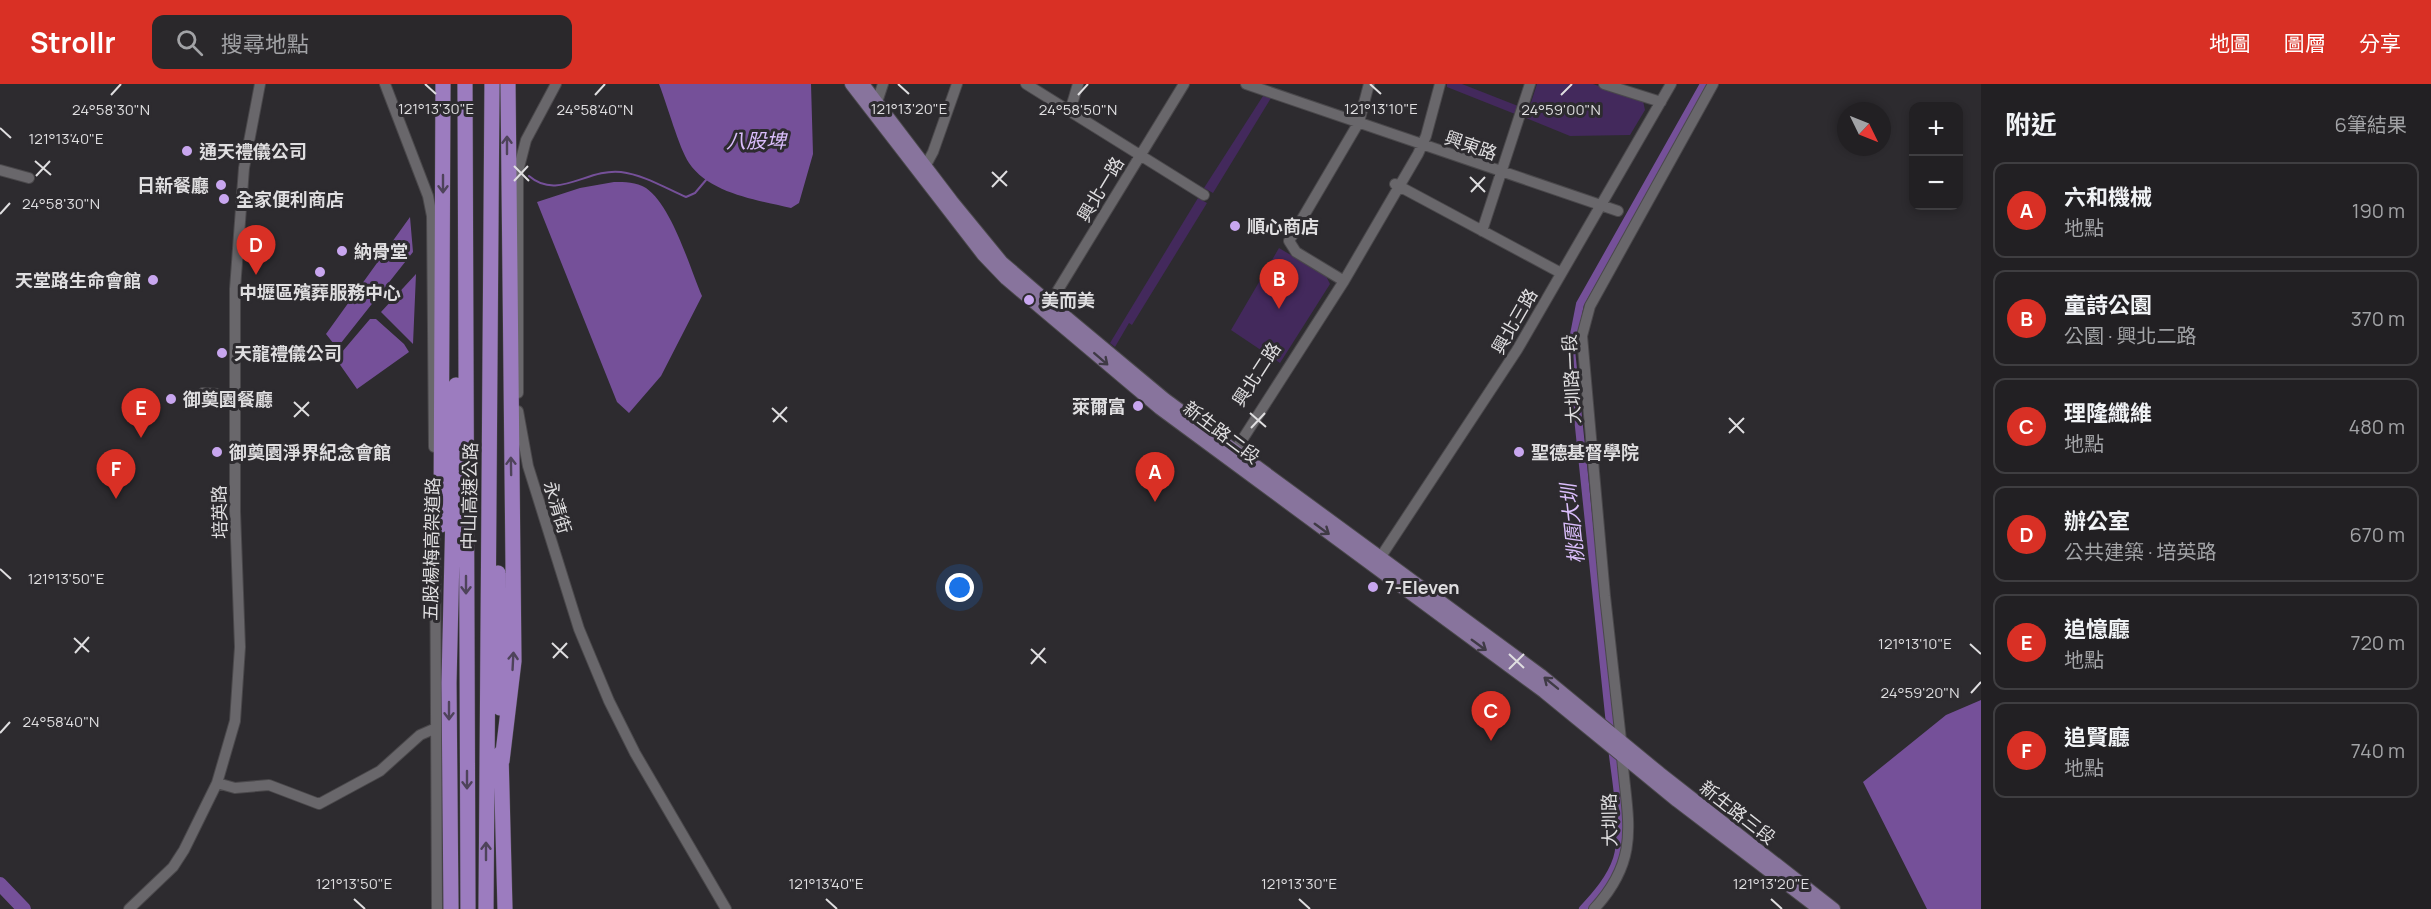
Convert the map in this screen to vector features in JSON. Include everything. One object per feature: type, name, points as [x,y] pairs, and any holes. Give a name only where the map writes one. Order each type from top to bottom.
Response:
[{"type":"highway","points":[[443,84],[441,547],[449,683]]},
{"type":"highway","name":"中山高速公路","points":[[465,84],[468,909]]},
{"type":"highway","name":"中山高速公路","points":[[486,909],[492,84]]},
{"type":"highway","points":[[502,761],[514,661],[508,84]]},
{"type":"highway","name":"五股楊梅高架道路","points":[[451,909],[449,683],[452,464],[464,191]]},
{"type":"highway","points":[[491,240],[505,909]]},
{"type":"main road","name":"新生路二段","points":[[851,84],[983,255],[1046,303]]},
{"type":"main road","name":"新生路二段","points":[[864,84],[1002,262],[1159,408],[1229,452],[1377,560],[1541,675],[1621,740]]},
{"type":"main road","name":"新生路二段","points":[[1377,560],[1622,756]]},
{"type":"main road","name":"新生路三段","points":[[1621,740],[1834,909]]},
{"type":"main road","name":"新生路三段","points":[[1622,756],[1820,909]]},
{"type":"street","name":"培英路","points":[[129,909],[173,867],[184,850],[217,783],[235,721],[240,646],[233,334],[244,168],[260,84]]},
{"type":"street","points":[[385,84],[428,196],[433,229],[437,909]]},
{"type":"street","name":"永清街","points":[[556,84],[526,140],[518,171],[518,414],[520,435],[562,580],[579,629],[609,701],[647,773],[726,909]]},
{"type":"street","points":[[877,102],[883,84]]},
{"type":"street","points":[[926,165],[933,152],[957,84]]},
{"type":"street","points":[[1026,84],[1203,195]]},
{"type":"street","points":[[1070,111],[1078,84]]},
{"type":"street","points":[[1138,154],[1177,84]]},
{"type":"street","name":"興北一路","points":[[1046,303],[1184,84]]},
{"type":"street","name":"興東路","points":[[1246,84],[1501,173],[1618,211]]},
{"type":"street","points":[[1341,279],[1296,252],[1289,241],[1359,122],[1369,84]]},
{"type":"street","name":"興北二路","points":[[1419,145],[1433,84]]},
{"type":"street","name":"興北二路","points":[[1229,452],[1341,279],[1397,185],[1419,145],[1440,84]]},
{"type":"street","points":[[1482,231],[1530,84]]},
{"type":"street","points":[[1604,84],[1657,100]]},
{"type":"street","points":[[1620,84],[1657,100]]},
{"type":"street","points":[[1657,100],[1664,84]]},
{"type":"street","points":[[1657,100],[1671,84]]},
{"type":"street","name":"大圳路一段","points":[[1621,740],[1603,575],[1582,336],[1590,306],[1713,84]]},
{"type":"street","name":"興北三路","points":[[1377,560],[1517,350],[1558,271],[1657,100]]},
{"type":"street","points":[[0,170],[29,178]]},
{"type":"street","points":[[1397,185],[1558,271]]},
{"type":"street","points":[[203,393],[234,395]]},
{"type":"street","points":[[217,783],[235,788],[269,785],[319,804],[380,771],[420,735],[436,728]]},
{"type":"street","name":"大圳路","points":[[1594,909],[1608,894],[1624,865],[1629,838],[1622,756]]},
{"type":"shaded area","points":[[1447,84],[1462,84],[1518,106],[1515,114],[1447,87]]},
{"type":"shaded area","points":[[1537,84],[1593,84],[1643,101],[1645,110],[1630,135],[1570,136],[1526,118]]},
{"type":"shaded area","points":[[1263,96],[1271,98],[1213,193],[1204,188]]},
{"type":"shaded area","points":[[1198,198],[1207,203],[1132,325],[1129,323],[1115,347],[1110,343]]},
{"type":"shaded area","points":[[1279,248],[1326,276],[1330,284],[1280,363],[1231,330]]},
{"type":"water","name":"八股埤","points":[[659,84],[811,84],[813,154],[799,203],[791,208],[736,194],[722,189],[698,174],[681,147]]},
{"type":"water","points":[[626,182],[646,188],[664,208],[702,296],[661,376],[629,413],[617,402],[537,202],[580,188]]},
{"type":"water","points":[[410,217],[413,252],[337,348],[326,334]]},
{"type":"water","points":[[416,274],[413,344],[381,312]]},
{"type":"water","points":[[370,319],[376,319],[404,344],[409,352],[357,389],[336,359]]},
{"type":"water","points":[[1981,700],[1981,909],[1927,909],[1863,782],[1946,715]]},
{"type":"waterway","name":"桃園大圳","points":[[1611,734],[1571,350],[1580,304],[1704,84]]},
{"type":"waterway","points":[[529,176],[540,183],[562,185],[596,174],[621,172],[646,179],[686,197],[695,193],[706,180]]},
{"type":"waterway","name":"桃園大圳","points":[[1583,909],[1611,873],[1619,848],[1620,819],[1612,747]]},
{"type":"waterway","points":[[0,884],[24,909]]},
{"type":"place","name":"通天禮儀公司","points":[[187,151]]},
{"type":"place","name":"日新餐廳","points":[[221,185]]},
{"type":"place","name":"全家便利商店","points":[[224,199]]},
{"type":"place","name":"順心商店","points":[[1235,226]]},
{"type":"place","name":"納骨堂","points":[[342,251]]},
{"type":"place","name":"中壢區殯葬服務中心","points":[[320,272]]},
{"type":"place","name":"辦公室","points":[[256,275]]},
{"type":"place","name":"天堂路生命會館","points":[[153,280]]},
{"type":"place","name":"美而美","points":[[1029,300]]},
{"type":"place","name":"童詩公園","points":[[1279,309]]},
{"type":"place","name":"天龍禮儀公司","points":[[222,353]]},
{"type":"place","name":"御奠園餐廳","points":[[171,399]]},
{"type":"place","name":"萊爾富","points":[[1138,406]]},
{"type":"place","name":"追憶廳","points":[[141,438]]},
{"type":"place","name":"御奠園淨界紀念會館","points":[[217,452]]},
{"type":"place","name":"聖德基督學院","points":[[1519,452]]},
{"type":"place","name":"追賢廳","points":[[116,499]]},
{"type":"place","name":"六和機械","points":[[1155,502]]},
{"type":"place","name":"7-Eleven","points":[[1373,587]]},
{"type":"place","name":"理隆纖維","points":[[1491,741]]}]
